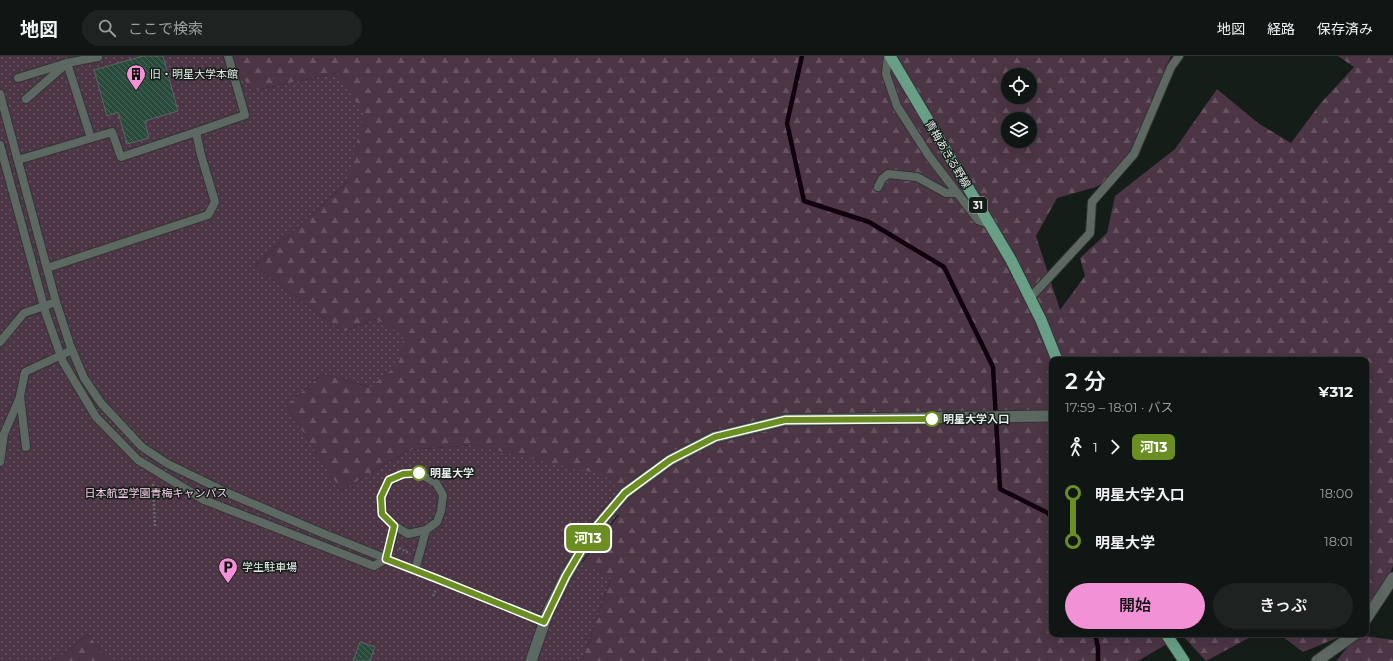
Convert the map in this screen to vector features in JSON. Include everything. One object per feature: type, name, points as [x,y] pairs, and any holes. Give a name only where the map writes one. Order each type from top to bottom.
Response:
[{"type":"main road","name":"青梅あきる野線","points":[[889,56],[1011,260],[1041,320],[1056,357]]},
{"type":"main road","points":[[1168,637],[1184,661]]},
{"type":"street","points":[[532,661],[544,622],[566,576],[592,532],[625,493],[670,460],[715,437],[785,420],[1049,416]]},
{"type":"street","points":[[1369,614],[1393,578]]},
{"type":"street","points":[[1317,661],[1352,637]]},
{"type":"lane","points":[[18,160],[112,132],[121,157],[245,115],[228,56]]},
{"type":"lane","points":[[889,56],[886,74],[897,106],[929,156],[978,220],[989,224]]},
{"type":"lane","points":[[1030,298],[1090,233],[1092,202],[1134,154],[1171,67],[1179,56]]},
{"type":"lane","points":[[18,78],[67,63],[98,58]]},
{"type":"lane","points":[[67,63],[91,138]]},
{"type":"lane","points":[[26,99],[67,63]]},
{"type":"lane","points":[[0,94],[56,302],[72,350],[84,378],[101,403],[142,448],[168,464],[230,494],[386,559],[544,622]]},
{"type":"lane","points":[[47,268],[208,215],[215,202],[196,132]]},
{"type":"lane","points":[[0,145],[43,306],[63,362],[96,417],[138,460],[204,500],[374,566],[386,559],[394,526]]},
{"type":"lane","points":[[878,187],[882,179],[888,174],[917,177],[946,193],[957,193]]},
{"type":"lane","points":[[0,342],[24,313],[56,302]]},
{"type":"lane","points":[[0,462],[4,434],[20,396],[25,372],[72,350]]},
{"type":"lane","points":[[20,396],[26,448]]},
{"type":"lane","points":[[419,473],[436,483],[443,496],[441,511],[437,522],[426,530],[408,534],[394,526],[382,514],[381,497],[389,480],[403,474],[419,473]]},
{"type":"lane","points":[[415,570],[426,530]]},
{"type":"path","points":[[153,484],[155,528]]},
{"type":"green space","name":"日本航空学園青梅キャンパス","points":[[0,56],[228,56],[252,91],[337,73],[364,114],[347,182],[255,266],[343,332],[376,319],[404,336],[398,365],[370,387],[323,374],[286,405],[341,491],[409,450],[472,445],[604,475],[628,501],[582,562],[611,578],[582,661],[109,661],[88,634],[54,661],[0,661]]},
{"type":"green space","points":[[228,56],[1171,56],[1165,68],[1144,134],[1115,177],[1096,187],[1057,198],[1036,236],[1060,310],[1085,276],[1080,258],[1107,233],[1115,196],[1175,149],[1217,89],[1258,123],[1291,143],[1320,104],[1354,67],[1338,56],[1393,56],[1393,566],[1370,624],[1369,357],[1049,357],[1049,637],[1179,637],[1138,661],[582,661],[611,578],[582,563],[619,515],[604,476],[472,445],[409,450],[341,491],[286,405],[323,374],[370,387],[376,319],[343,332],[255,266],[347,182],[337,73],[252,91]]},
{"type":"green space","points":[[88,634],[109,661],[54,661]]},
{"type":"green space","points":[[1184,637],[1250,637],[1206,661]]},
{"type":"green space","points":[[1283,637],[1340,637],[1303,652]]},
{"type":"green space","points":[[1356,637],[1369,637],[1393,640],[1393,661],[1336,661]]},
{"type":"building","name":"旧・明星大学本館","points":[[143,56],[163,56],[178,111],[145,121],[149,138],[127,144],[118,112],[107,116],[94,70]]},
{"type":"building","points":[[360,642],[375,647],[370,661],[353,661]]},
{"type":"waterway","points":[[802,56],[787,123],[804,201],[869,222],[944,267],[993,367],[1000,489],[1049,514]]},
{"type":"waterway","points":[[1096,637],[1098,647],[1098,661]]},
{"type":"bus line","name":"河13","points":[[419,473],[403,474],[389,480],[381,497],[382,514],[394,526],[386,559],[544,622],[566,576],[592,532],[625,493],[670,460],[715,437],[785,420],[932,419]]},
{"type":"place","name":"旧・明星大学本館","points":[[136,91]]},
{"type":"place","name":"明星大学入口","points":[[932,419]]},
{"type":"place","name":"明星大学","points":[[419,473]]},
{"type":"place","name":"学生駐車場","points":[[228,584]]}]
